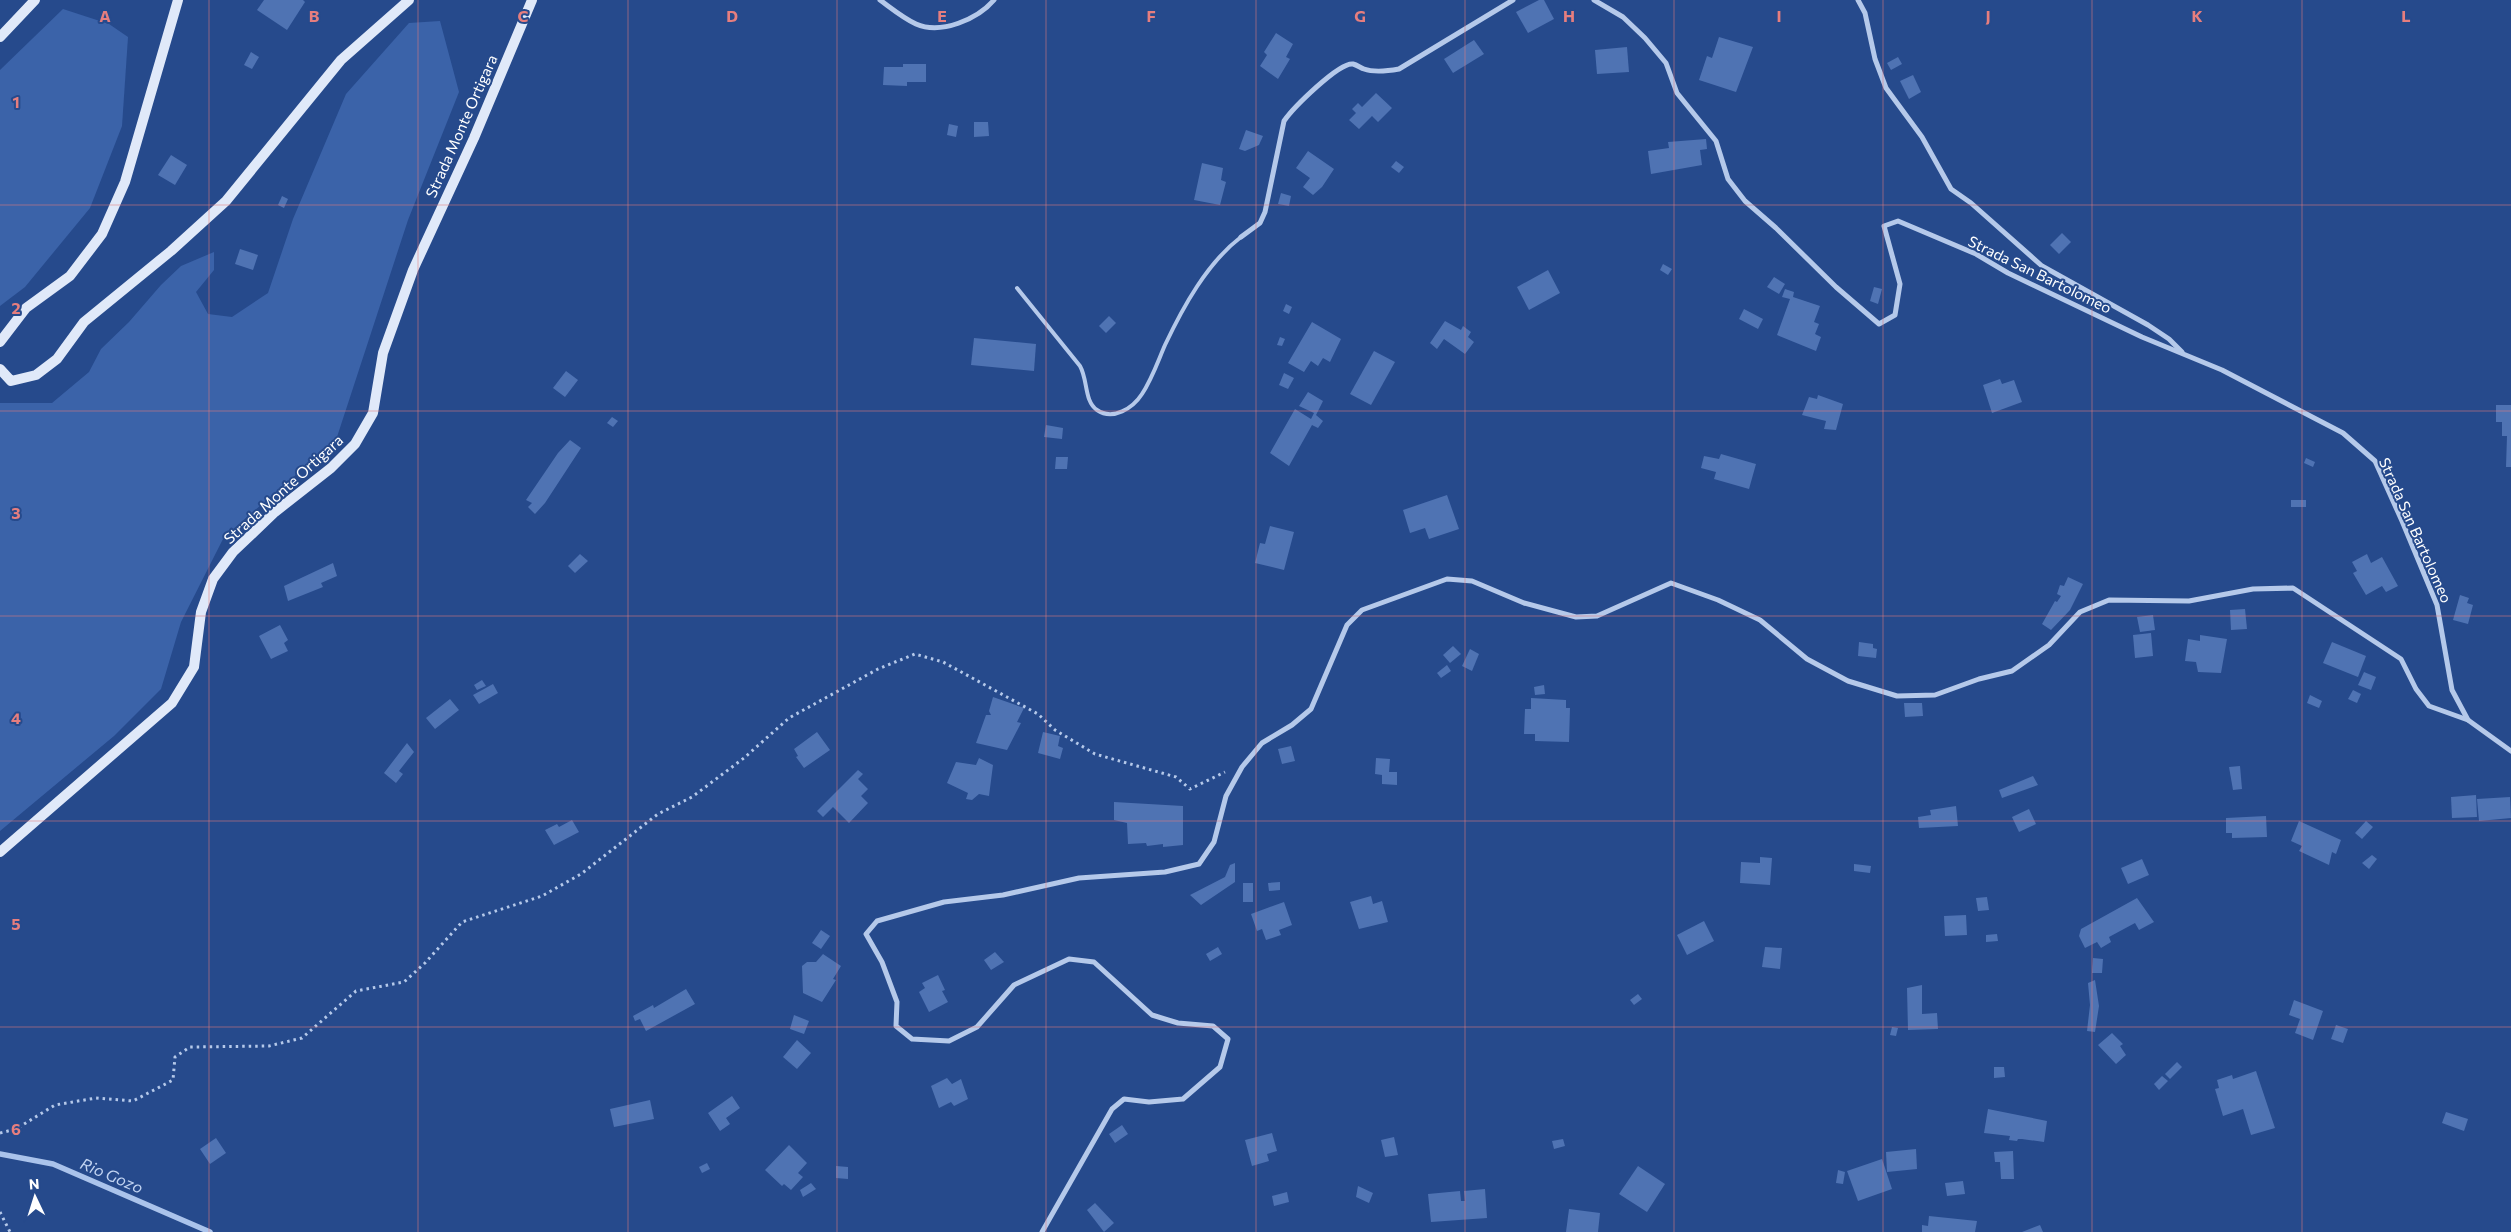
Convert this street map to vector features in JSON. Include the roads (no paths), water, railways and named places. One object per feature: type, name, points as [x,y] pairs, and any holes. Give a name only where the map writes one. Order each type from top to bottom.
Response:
[{"type":"main road","points":[[0,37],[35,0]]},
{"type":"main road","points":[[0,342],[26,308],[70,276],[102,234],[125,182],[178,0]]},
{"type":"main road","points":[[0,369],[11,381],[36,375],[57,359],[84,322],[171,251],[226,201],[341,60],[409,0]]},
{"type":"main road","name":"Strada Monte Ortigara","points":[[0,852],[172,703],[194,667],[201,612],[213,579],[233,552],[268,519],[331,468],[355,444],[373,413],[383,353],[413,270],[474,138],[532,0]]},
{"type":"street","points":[[880,0],[917,25],[950,27],[986,10],[994,0]]},
{"type":"street","points":[[1241,237],[1260,223],[1265,212],[1284,121],[1292,110],[1342,66],[1353,64],[1366,70],[1385,71],[1399,69],[1513,0]]},
{"type":"street","name":"Strada San Bartolomeo","points":[[1594,0],[1623,16],[1666,63],[1677,93],[1716,141],[1728,179],[1745,201],[1776,228],[1836,287],[1879,324],[1895,315],[1900,284],[1884,226],[1898,221],[1976,254],[2008,273],[2142,337],[2185,354],[2272,394],[2343,433],[2375,461],[2437,605],[2452,690],[2468,720],[2511,751]]},
{"type":"street","points":[[1858,0],[1865,13],[1876,59],[1886,88],[1922,137],[1951,189],[1971,203],[2042,266],[2148,325],[2169,339],[2185,354]]},
{"type":"street","points":[[1042,1232],[1112,1109],[1124,1098],[1149,1102],[1183,1099],[1220,1067],[1228,1039],[1213,1026],[1178,1023],[1152,1015],[1094,962],[1069,959],[1014,985],[977,1027],[949,1041],[912,1039],[896,1026],[897,1002],[882,962],[866,934],[877,921],[944,902],[1003,895],[1079,878],[1165,872],[1199,864],[1214,842],[1226,796],[1242,767],[1262,743],[1292,726],[1311,709],[1346,625],[1362,610],[1447,580],[1472,581],[1524,604],[1576,617],[1596,616],[1671,583],[1718,600],[1760,620],[1807,659],[1848,681],[1897,696],[1935,695],[1979,679],[2012,671],[2049,646],[2080,612],[2109,600],[2189,601],[2253,589],[2293,588],[2402,659],[2416,689],[2429,706],[2468,720]]},
{"type":"lane","points":[[1017,288],[1080,366],[1086,377],[1089,403],[1098,411],[1110,415],[1121,413],[1142,395],[1171,332],[1211,267],[1241,237]]},
{"type":"waterway","name":"Rio Gozo","points":[[0,1154],[53,1164],[210,1232]]}]
